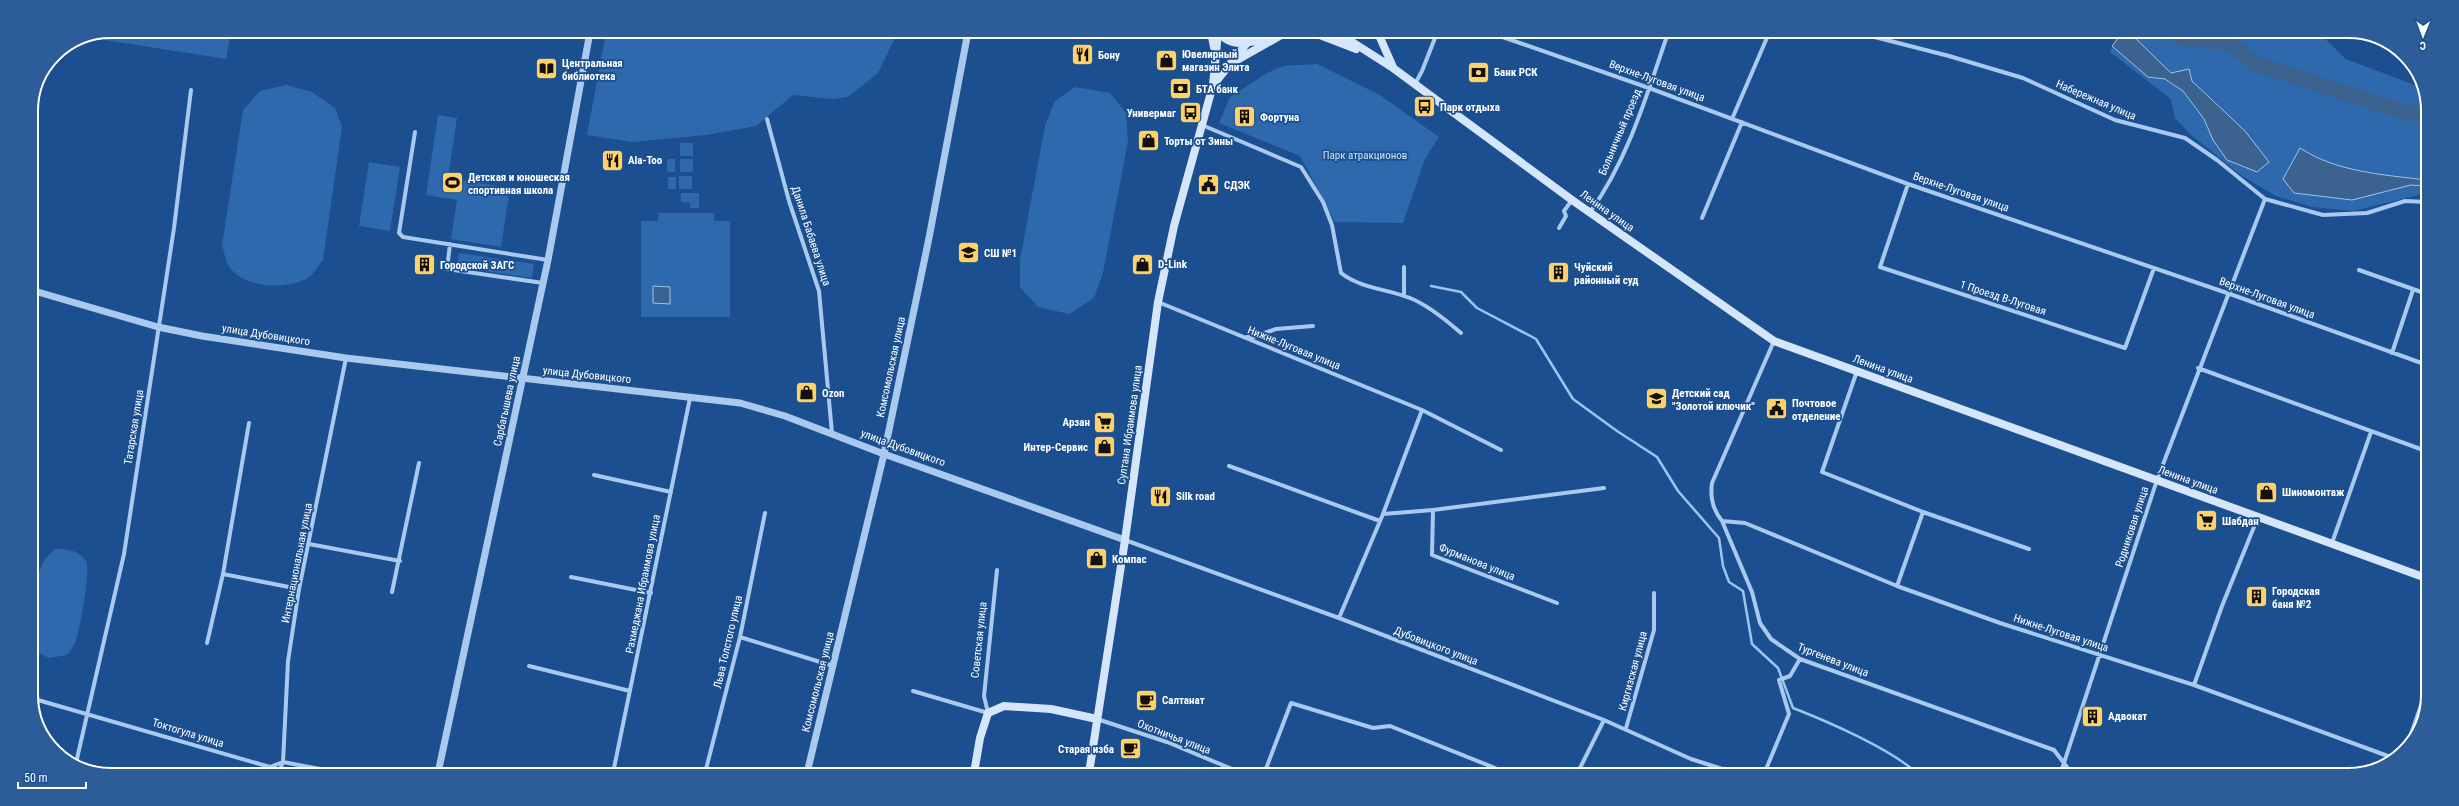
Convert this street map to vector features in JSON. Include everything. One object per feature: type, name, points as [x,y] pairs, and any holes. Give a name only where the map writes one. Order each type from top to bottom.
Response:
[{"type":"main road","points":[[1212,38],[1216,58]]},
{"type":"main road","points":[[1213,85],[1218,38]]},
{"type":"main road","points":[[1222,38],[1233,44],[1266,38]]},
{"type":"main road","points":[[1213,85],[1252,38]]},
{"type":"main road","points":[[1230,64],[1276,38]]},
{"type":"main road","points":[[1328,38],[1376,56]]},
{"type":"main road","points":[[1348,38],[1376,56]]},
{"type":"main road","points":[[1380,38],[1393,68]]},
{"type":"main road","name":"Ленина улица","points":[[1376,56],[1589,213],[1774,341],[2421,576]]},
{"type":"main road","name":"Султана Ибраимова улица","points":[[1090,768],[1125,540],[1158,302],[1174,226],[1213,85]]},
{"type":"main road","points":[[988,713],[1004,706],[1051,709],[1097,719]]},
{"type":"main road","name":"Советская улица","points":[[975,768],[980,738],[988,713]]},
{"type":"street","name":"Сарбагышева улица","points":[[439,768],[548,260],[589,38]]},
{"type":"street","name":"Комсомольская улица","points":[[808,768],[884,454],[929,238],[967,38]]},
{"type":"street","points":[[1415,84],[1422,72],[1435,38]]},
{"type":"street","name":"Верхне-Луговая улица","points":[[1505,38],[1732,118],[1908,184],[2230,294],[2421,363]]},
{"type":"street","name":"Больничный проезд","points":[[1589,213],[1603,194],[1628,142],[1666,38]]},
{"type":"street","points":[[1732,118],[1767,38]]},
{"type":"street","name":"Набережная улица","points":[[1879,38],[1949,56],[2023,78],[2115,120],[2185,138],[2217,160],[2265,199],[2323,215],[2367,213],[2405,201],[2421,202]]},
{"type":"street","name":"Татарская улица","points":[[77,759],[124,554],[174,228],[192,90]]},
{"type":"street","name":"Данила Бабаева улица","points":[[767,119],[789,201],[819,291],[832,433]]},
{"type":"street","points":[[1702,218],[1742,122]]},
{"type":"street","points":[[1202,125],[1301,167],[1323,202],[1330,219],[1341,273],[1351,281],[1404,296],[1450,323],[1461,333]]},
{"type":"street","points":[[415,132],[399,233],[408,239],[450,244],[548,260]]},
{"type":"street","name":"1 Проезд В-Луговая","points":[[1908,184],[1880,267],[2125,348],[2154,268]]},
{"type":"street","name":"Родниковая улица","points":[[2062,768],[2157,480],[2198,368],[2230,294],[2265,199]]},
{"type":"street","points":[[1559,228],[1566,216],[1564,211],[1572,200]]},
{"type":"street","points":[[450,244],[447,269],[543,283]]},
{"type":"street","points":[[1404,267],[1404,296]]},
{"type":"street","points":[[2359,270],[2421,292]]},
{"type":"street","points":[[2392,353],[2413,290]]},
{"type":"street","name":"улица Дубовицкого","points":[[38,292],[158,327],[346,358],[523,380],[740,403],[832,433],[884,454],[1125,540]]},
{"type":"street","name":"Нижне-Луговая улица","points":[[1158,302],[1422,410],[1501,450]]},
{"type":"street","points":[[1242,336],[1252,337],[1276,329],[1313,326]]},
{"type":"street","name":"Тургенева улица","points":[[1774,341],[1712,483],[1711,494],[1714,506],[1722,521],[1752,592],[1760,623],[1771,639],[1800,659],[2054,750],[2068,768]]},
{"type":"street","name":"Интернациональная улица","points":[[281,768],[283,762],[288,661],[299,589],[346,358]]},
{"type":"street","points":[[2198,368],[2421,449]]},
{"type":"street","points":[[1857,371],[1822,472],[1923,512],[2029,549]]},
{"type":"street","name":"Рахмеджана Ибраимова улица","points":[[614,768],[652,593],[690,398]]},
{"type":"street","points":[[1339,618],[1383,514],[1422,410]]},
{"type":"street","points":[[207,643],[223,574],[249,423]]},
{"type":"street","points":[[2332,543],[2371,432]]},
{"type":"street","points":[[392,592],[400,561],[420,463]]},
{"type":"street","points":[[1229,466],[1380,521]]},
{"type":"street","points":[[594,474],[671,492]]},
{"type":"street","points":[[1383,514],[1433,510],[1604,488]]},
{"type":"street","name":"Фурманова улица","points":[[1433,510],[1432,555],[1557,603]]},
{"type":"street","points":[[1897,586],[1923,512]]},
{"type":"street","name":"Льва Толстого улица","points":[[706,768],[740,637],[765,513]]},
{"type":"street","points":[[2194,685],[2222,606],[2259,517]]},
{"type":"street","name":"Нижне-Луговая улица","points":[[1722,521],[1745,523],[1897,586],[2000,623],[2194,685],[2388,756]]},
{"type":"street","name":"Дубовицкого улица","points":[[1125,540],[1339,618],[1626,728],[1691,759],[1719,768]]},
{"type":"street","points":[[309,544],[400,561]]},
{"type":"street","name":"Советская улица","points":[[988,713],[984,696],[997,570]]},
{"type":"street","points":[[223,574],[299,589]]},
{"type":"street","points":[[571,577],[652,593]]},
{"type":"street","name":"Киргизская улица","points":[[1626,728],[1654,630],[1654,593]]},
{"type":"street","points":[[740,637],[833,666]]},
{"type":"street","points":[[1766,768],[1789,714],[1779,680],[1790,676],[1800,659]]},
{"type":"street","points":[[530,666],[630,691]]},
{"type":"street","points":[[913,691],[988,713]]},
{"type":"street","name":"Токтогула улица","points":[[38,700],[270,767],[283,762],[318,768]]},
{"type":"street","points":[[1266,768],[1292,703],[1373,728],[1390,726],[1495,768]]},
{"type":"street","points":[[2415,724],[2419,710]]},
{"type":"street","name":"Охотничья улица","points":[[1097,719],[1167,742],[1230,768]]},
{"type":"street","name":"Киргизская улица","points":[[1580,768],[1604,720]]},
{"type":"green space","points":[[106,38],[230,38],[226,59],[105,40]]},
{"type":"green space","points":[[605,38],[895,38],[878,73],[848,97],[832,99],[793,95],[756,126],[706,135],[632,142],[587,135]]},
{"type":"green space","points":[[2117,38],[2324,38],[2346,59],[2416,86],[2419,92],[2421,106],[2421,194],[2353,211],[2312,207],[2276,196],[2242,176],[2191,135],[2175,118],[2171,99],[2110,52]]},
{"type":"green space","name":"Парк атракционов","points":[[1317,64],[1380,95],[1439,137],[1425,159],[1403,223],[1335,222],[1300,156],[1219,123],[1230,97],[1267,73],[1283,66]]},
{"type":"green space","points":[[286,85],[312,92],[335,108],[342,127],[323,260],[309,277],[300,281],[277,286],[253,283],[233,272],[227,263],[222,245],[243,110],[260,91]]},
{"type":"green space","points":[[1075,87],[1110,93],[1126,113],[1128,141],[1103,273],[1094,298],[1069,314],[1038,307],[1020,287],[1020,260],[1045,126],[1055,101]]},
{"type":"green space","name":"Детская и юношеская спортивная школа","points":[[438,115],[457,118],[448,178],[510,188],[501,247],[451,239],[457,200],[426,195]]},
{"type":"green space","points":[[680,143],[693,143],[693,156],[680,156]]},
{"type":"green space","points":[[667,159],[675,159],[675,172],[667,172]]},
{"type":"green space","points":[[680,159],[693,159],[693,172],[680,172]]},
{"type":"green space","points":[[369,162],[400,167],[390,231],[359,226]]},
{"type":"green space","points":[[679,176],[692,176],[692,189],[679,189]]},
{"type":"green space","points":[[668,177],[676,177],[676,189],[668,189]]},
{"type":"green space","points":[[681,193],[699,193],[699,208],[690,208],[690,203],[681,202]]},
{"type":"green space","points":[[658,213],[714,213],[714,221],[730,221],[730,317],[641,317],[641,221],[658,221]]},
{"type":"green space","points":[[459,253],[534,264],[532,278],[457,267]]},
{"type":"green space","points":[[56,549],[68,550],[80,554],[86,561],[87,575],[82,612],[78,633],[74,644],[67,655],[49,658],[38,653],[38,577],[43,562],[49,554]]},
{"type":"shaded area","points":[[2118,38],[2135,38],[2171,73],[2189,69],[2192,81],[2245,131],[2269,162],[2257,172],[2227,160],[2213,140],[2204,119],[2183,91],[2165,79],[2148,77],[2112,46]]},
{"type":"shaded area","points":[[2300,148],[2314,156],[2345,167],[2378,174],[2421,179],[2421,186],[2411,185],[2352,200],[2294,193],[2283,179]]},
{"type":"shaded area","points":[[653,286],[670,287],[670,304],[653,303]]},
{"type":"waterway","points":[[2183,38],[2229,42],[2253,63],[2398,110],[2421,115]]},
{"type":"waterway","points":[[1431,286],[1461,292],[1477,308],[1536,339],[1573,399],[1617,431],[1657,457],[1678,491],[1719,538],[1723,566],[1729,582],[1743,591],[1752,644],[1778,668],[1793,708],[1859,737],[1892,755],[1910,768]]},
{"type":"place","name":"Бону","points":[[1083,55]]},
{"type":"place","name":"Ювелирный магазин Элита","points":[[1167,60]]},
{"type":"place","name":"Центральная библиотека","points":[[547,69]]},
{"type":"place","name":"Банк РСК","points":[[1478,72]]},
{"type":"place","name":"БТА банк","points":[[1180,89]]},
{"type":"place","name":"Парк отдыха","points":[[1424,107]]},
{"type":"place","name":"Универмаг","points":[[1191,113]]},
{"type":"place","name":"Фортуна","points":[[1244,117]]},
{"type":"place","name":"Торты от Зины","points":[[1149,141]]},
{"type":"place","name":"Ala-Too","points":[[612,160]]},
{"type":"place","name":"Детская и юношеская спортивная школа","points":[[453,183]]},
{"type":"place","name":"СДЭК","points":[[1209,185]]},
{"type":"place","name":"СШ №1","points":[[969,253]]},
{"type":"place","name":"D-Link","points":[[1143,264]]},
{"type":"place","name":"Городской ЗАГС","points":[[425,265]]},
{"type":"place","name":"Чуйский районный суд","points":[[1559,273]]},
{"type":"place","name":"Ozon","points":[[806,393]]},
{"type":"place","name":"Детский сад \"Золотой ключик\"","points":[[1657,399]]},
{"type":"place","name":"Почтовое отделение","points":[[1776,409]]},
{"type":"place","name":"Арзан","points":[[1105,422]]},
{"type":"place","name":"Интер-Сервис","points":[[1104,447]]},
{"type":"place","name":"Шиномонтаж","points":[[2267,492]]},
{"type":"place","name":"Silk road","points":[[1160,496]]},
{"type":"place","name":"Шабдан","points":[[2207,521]]},
{"type":"place","name":"Компас","points":[[1096,559]]},
{"type":"place","name":"Городская баня №2","points":[[2257,597]]},
{"type":"place","name":"Салтанат","points":[[1147,700]]},
{"type":"place","name":"Адвокат","points":[[2093,716]]},
{"type":"place","name":"Старая изба","points":[[1130,749]]}]
